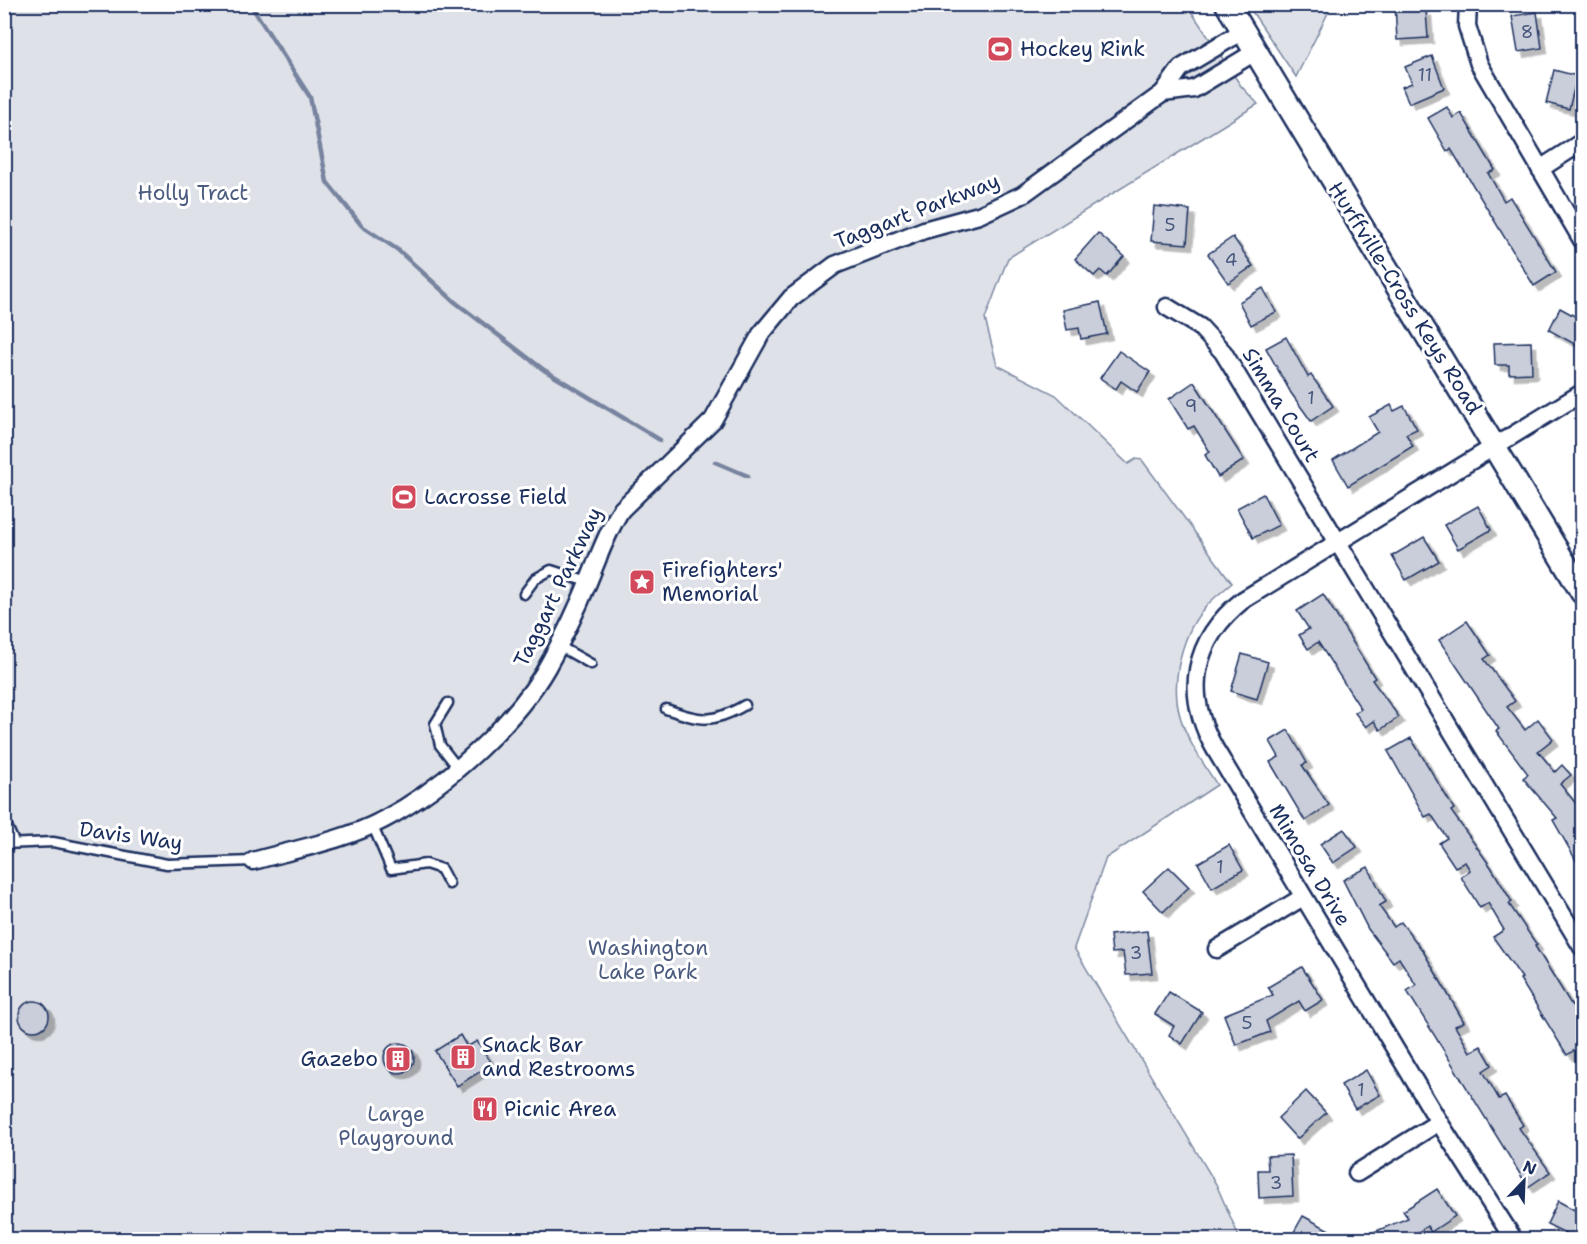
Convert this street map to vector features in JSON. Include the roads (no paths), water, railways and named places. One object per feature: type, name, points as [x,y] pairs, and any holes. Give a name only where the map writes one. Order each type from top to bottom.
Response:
[{"type":"main road","name":"Hurffville-Cross Keys Road","points":[[1227,4],[1497,446],[1582,592]]},
{"type":"street","points":[[1468,4],[1467,26],[1473,52],[1582,240]]},
{"type":"street","name":"Taggart Parkway","points":[[253,861],[328,841],[383,820],[458,768],[492,737],[528,698],[559,646],[610,526],[621,510],[713,420],[761,334],[791,298],[835,265],[924,230],[979,215],[1022,195],[1163,93],[1181,68],[1243,31]]},
{"type":"street","name":"Taggart Parkway","points":[[1163,93],[1194,89],[1255,52]]},
{"type":"street","points":[[1540,169],[1582,142]]},
{"type":"street","name":"Simma Court","points":[[1167,307],[1200,327],[1223,352],[1337,543]]},
{"type":"street","name":"Mimosa Drive","points":[[1514,1239],[1303,897],[1209,738],[1200,714],[1196,688],[1203,650],[1221,619],[1256,591],[1582,393]]},
{"type":"street","points":[[1337,543],[1582,947]]},
{"type":"street","points":[[1217,949],[1303,897]]},
{"type":"street","points":[[1357,1173],[1440,1122]]},
{"type":"lane","points":[[524,594],[535,579],[551,570],[588,582]]},
{"type":"lane","points":[[559,646],[591,664]]},
{"type":"lane","points":[[448,703],[435,724],[440,745],[458,768]]},
{"type":"lane","points":[[666,709],[695,719],[722,718],[745,705]]},
{"type":"lane","points":[[4,819],[15,842]]},
{"type":"lane","points":[[372,824],[391,869],[426,864],[441,869],[449,884]]},
{"type":"lane","name":"Davis Way","points":[[4,844],[53,842],[167,864],[253,861]]},
{"type":"waterway","points":[[250,4],[310,97],[327,182],[362,226],[398,250],[455,302],[544,370],[660,440]]},
{"type":"waterway","points":[[715,462],[748,476]]},
{"type":"place","name":"Hockey Rink","points":[[1000,49]]},
{"type":"place","name":"Lacrosse Field","points":[[404,497]]},
{"type":"place","name":"Firefighters' Memorial","points":[[642,582]]},
{"type":"place","name":"Snack Bar and Restrooms","points":[[463,1057]]},
{"type":"place","name":"Gazebo","points":[[398,1059]]},
{"type":"place","name":"Picnic Area","points":[[485,1109]]},
{"type":"park label","name":"Holly Tract","points":[[193,193]]},
{"type":"park label","name":"Washington Lake Park","points":[[648,960]]},
{"type":"park label","name":"Large Playground","points":[[396,1126]]}]
